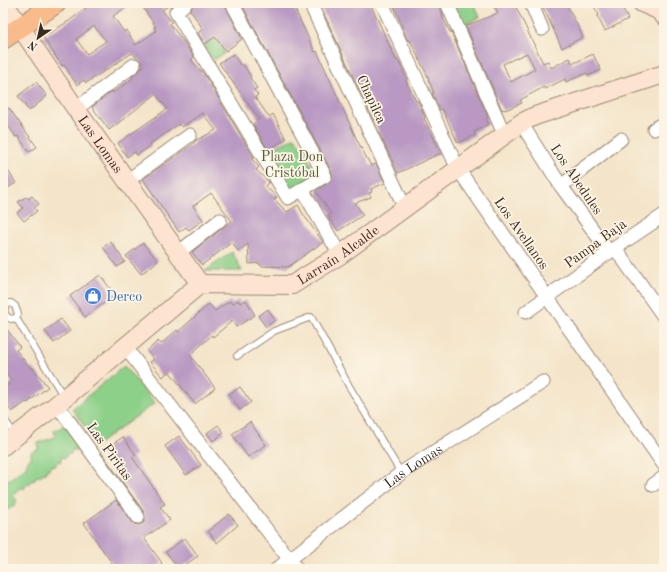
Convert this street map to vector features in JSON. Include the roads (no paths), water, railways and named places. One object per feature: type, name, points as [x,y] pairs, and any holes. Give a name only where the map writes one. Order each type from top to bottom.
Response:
[{"type":"main road","points":[[3,39],[56,3]]},
{"type":"street","name":"Las Lomas","points":[[4,3],[200,284]]},
{"type":"street","points":[[186,3],[176,12],[288,198],[324,176],[232,3]]},
{"type":"street","name":"Chapilca","points":[[310,3],[405,208]]},
{"type":"street","name":"Los Avellanos","points":[[382,3],[458,169],[664,465]]},
{"type":"street","points":[[447,3],[504,134]]},
{"type":"street","points":[[531,3],[542,29]]},
{"type":"street","points":[[642,3],[658,10],[664,16]]},
{"type":"street","points":[[76,108],[134,65]]},
{"type":"street","name":"Larraín Alcalde","points":[[200,284],[292,285],[340,255],[521,123],[535,116],[664,74]]},
{"type":"street","name":"Los Abedules","points":[[521,123],[561,186],[663,313]]},
{"type":"street","points":[[127,181],[190,135]]},
{"type":"street","points":[[561,186],[621,139]]},
{"type":"street","points":[[302,190],[340,255]]},
{"type":"street","name":"Pampa Baja","points":[[526,312],[612,250],[664,215]]},
{"type":"street","points":[[178,252],[220,220]]},
{"type":"street","points":[[9,441],[60,402],[200,284]]},
{"type":"street","points":[[125,347],[293,564],[277,569]]},
{"type":"street","name":"Las Lomas","points":[[293,564],[401,473],[543,382]]},
{"type":"street","name":"Las Piritas","points":[[60,402],[63,413],[138,517]]},
{"type":"street","points":[[653,485],[664,477]]},
{"type":"lane","points":[[5,301],[15,306],[18,314],[16,318],[60,402]]},
{"type":"lane","points":[[238,356],[274,331],[311,317],[349,386],[401,473]]},
{"type":"lane","points":[[3,418],[9,441]]},
{"type":"place","name":"Derco","points":[[93,296]]},
{"type":"park label","name":"Plaza Don Cristóbal","points":[[292,164]]}]
